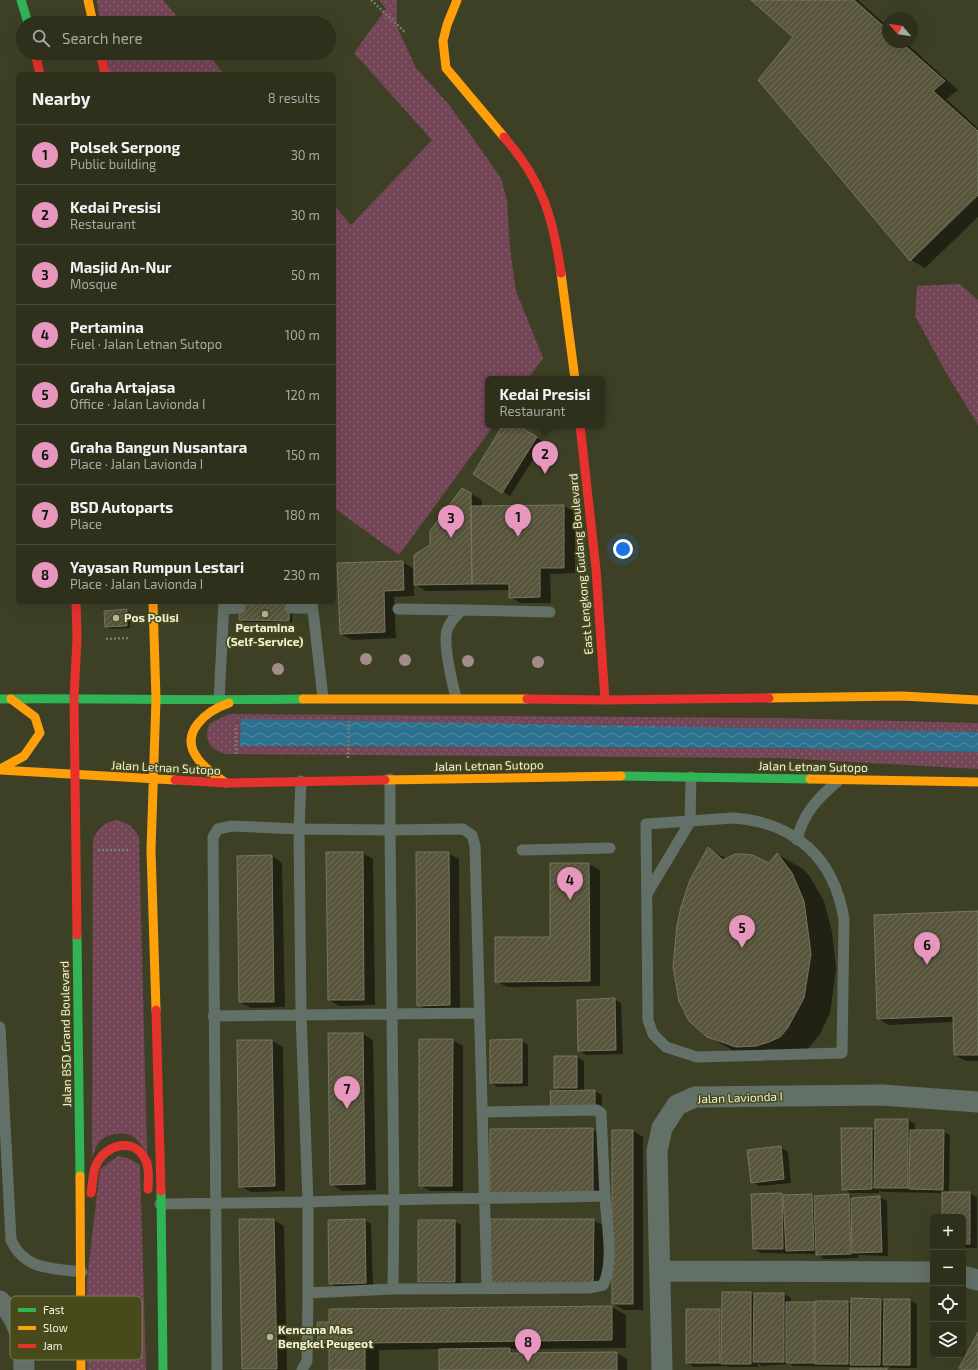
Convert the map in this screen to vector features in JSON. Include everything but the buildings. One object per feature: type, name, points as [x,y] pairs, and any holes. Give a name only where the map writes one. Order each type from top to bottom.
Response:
[{"type":"main road","points":[[21,0],[26,16]]},
{"type":"main road","points":[[88,0],[91,16]]},
{"type":"main road","points":[[457,0],[442,42],[442,55],[446,68],[523,158],[532,172],[538,186],[551,219],[559,258],[575,376]]},
{"type":"main road","points":[[37,60],[40,72]]},
{"type":"main road","points":[[102,60],[105,72]]},
{"type":"main road","name":"East Lengkong Gudang Boulevard","points":[[580,428],[596,569],[605,700]]},
{"type":"main road","name":"Jalan BSD Grand Boulevard","points":[[76,604],[77,639],[74,698],[82,1296]]},
{"type":"main road","points":[[153,604],[156,656],[156,699],[151,850],[163,1295],[163,1370]]},
{"type":"main road","points":[[0,699],[74,698],[237,701],[322,698],[456,698],[605,700],[902,696],[978,700]]},
{"type":"main road","points":[[0,769],[22,759],[32,749],[40,733],[35,718],[11,699]]},
{"type":"main road","points":[[226,783],[207,769],[195,756],[191,741],[196,724],[208,712],[237,701]]},
{"type":"main road","name":"Jalan Letnan Sutopo","points":[[0,769],[75,776],[153,778],[226,783],[608,776],[978,782]]},
{"type":"main road","points":[[82,1272],[86,1224],[96,1165],[104,1151],[113,1146],[127,1144],[138,1150],[146,1162],[149,1200]]},
{"type":"main road","points":[[151,1238],[163,1295]]},
{"type":"main road","name":"Jalan BSD Grand Boulevard","points":[[81,1360],[81,1370]]},
{"type":"street","name":"Jalan Lavionda I","points":[[662,1370],[661,1271],[657,1151],[662,1128],[677,1105],[695,1097],[882,1095],[978,1102]]},
{"type":"street","points":[[661,1271],[930,1272]]},
{"type":"street","points":[[966,1277],[978,1280]]},
{"type":"street","points":[[0,1301],[10,1313]]},
{"type":"lane","points":[[219,701],[224,605],[240,608]]},
{"type":"lane","points":[[290,608],[312,605],[322,698]]},
{"type":"lane","points":[[398,609],[550,612]]},
{"type":"lane","points":[[456,698],[448,658],[447,631],[452,619],[462,610]]},
{"type":"lane","points":[[647,894],[690,822],[691,778]]},
{"type":"lane","points":[[797,840],[799,830],[810,807],[840,779]]},
{"type":"lane","points":[[390,780],[394,1199],[393,1289]]},
{"type":"lane","points":[[301,781],[299,828],[301,1014],[308,1202],[308,1361],[302,1370]]},
{"type":"lane","points":[[733,818],[750,819],[777,828],[797,840],[822,860],[835,886],[841,903],[844,932],[842,1053],[697,1057],[666,1047],[653,1034],[648,1020],[646,824],[690,822],[733,818]]},
{"type":"lane","points":[[217,1370],[217,1203],[213,1016],[213,837],[218,830],[232,826],[390,830],[463,829],[472,835],[475,846],[487,1289]]},
{"type":"lane","points":[[522,850],[610,848]]},
{"type":"lane","points":[[213,1016],[479,1013]]},
{"type":"lane","points":[[0,1027],[11,1240],[16,1251],[27,1261],[37,1266],[82,1272]]},
{"type":"lane","points":[[308,1293],[393,1289],[589,1288],[603,1285],[608,1276],[609,1263],[601,1113],[597,1110],[483,1112]]},
{"type":"lane","points":[[160,1204],[394,1199],[484,1200],[605,1196]]},
{"type":"path","points":[[371,0],[406,33]]},
{"type":"path","points":[[106,639],[128,638]]},
{"type":"path","points":[[349,714],[349,752]]},
{"type":"path","points":[[236,720],[236,754]]},
{"type":"path","points":[[93,850],[132,850]]},
{"type":"shaded area","points":[[97,0],[163,0],[176,16],[99,16]]},
{"type":"shaded area","points":[[379,0],[397,0],[397,27],[416,68],[450,106],[501,178],[507,200],[510,249],[516,291],[543,358],[530,376],[485,376],[485,428],[492,428],[399,555],[336,509],[336,207],[351,225],[432,140],[354,53],[386,9]]},
{"type":"shaded area","points":[[105,60],[213,60],[222,72],[106,72]]},
{"type":"shaded area","points":[[960,284],[978,300],[978,425],[948,376],[915,316],[917,286]]},
{"type":"shaded area","points":[[229,714],[777,718],[978,723],[978,732],[240,746],[776,748],[978,752],[978,769],[780,758],[226,754],[215,750],[209,744],[207,735],[209,724]]},
{"type":"shaded area","points":[[116,820],[124,822],[130,826],[135,830],[139,837],[147,1154],[142,1146],[132,1136],[127,1134],[115,1134],[100,1141],[92,1157],[93,840],[97,832],[102,827]]},
{"type":"shaded area","points":[[118,1156],[130,1159],[140,1165],[146,1370],[87,1370],[87,1360],[142,1360],[142,1296],[87,1296],[87,1280],[100,1169]]},
{"type":"water","points":[[241,719],[978,732],[978,752],[776,748],[240,746]]},
{"type":"traffic: fast","points":[[21,0],[26,16]]},
{"type":"traffic: fast","points":[[0,699],[303,699]]},
{"type":"traffic: fast","points":[[621,776],[810,779]]},
{"type":"traffic: fast","points":[[77,935],[80,1176]]},
{"type":"traffic: fast","points":[[161,1191],[163,1370]]},
{"type":"traffic: slow","points":[[88,0],[91,16]]},
{"type":"traffic: slow","points":[[457,0],[447,25],[443,41],[446,68],[504,137]]},
{"type":"traffic: slow","points":[[561,273],[575,376]]},
{"type":"traffic: slow","points":[[153,604],[156,699]]},
{"type":"traffic: slow","points":[[769,698],[902,696],[978,700]]},
{"type":"traffic: slow","points":[[0,769],[24,756],[40,733],[35,717],[11,699]]},
{"type":"traffic: slow","points":[[156,699],[151,850],[156,1010]]},
{"type":"traffic: slow","points":[[303,699],[527,699]]},
{"type":"traffic: slow","points":[[226,783],[201,763],[193,749],[191,740],[197,724],[204,717],[212,711],[229,703]]},
{"type":"traffic: slow","points":[[0,770],[175,780]]},
{"type":"traffic: slow","points":[[385,780],[621,776]]},
{"type":"traffic: slow","points":[[810,779],[978,782]]},
{"type":"traffic: slow","points":[[80,1176],[81,1296]]},
{"type":"traffic: slow","points":[[81,1360],[81,1370]]},
{"type":"traffic: jam","points":[[37,60],[40,72]]},
{"type":"traffic: jam","points":[[102,60],[105,72]]},
{"type":"traffic: jam","points":[[504,137],[528,169],[544,200],[554,234],[561,273]]},
{"type":"traffic: jam","points":[[580,428],[596,569],[605,700]]},
{"type":"traffic: jam","points":[[74,698],[77,639],[76,604]]},
{"type":"traffic: jam","points":[[74,698],[77,935]]},
{"type":"traffic: jam","points":[[527,699],[605,700],[769,698]]},
{"type":"traffic: jam","points":[[175,780],[226,783],[385,780]]},
{"type":"traffic: jam","points":[[156,1010],[161,1191]]},
{"type":"traffic: jam","points":[[91,1193],[96,1165],[106,1152],[121,1146],[135,1148],[141,1153],[148,1167],[148,1189]]},
{"type":"place","name":"Kedai Presisi","points":[[545,474]]},
{"type":"place","name":"Polsek Serpong","points":[[518,537]]},
{"type":"place","name":"Masjid An-Nur","points":[[451,538]]},
{"type":"place","name":"Pertamina (Self-Service)","points":[[265,614]]},
{"type":"place","name":"Pos Polisi","points":[[116,618]]},
{"type":"place","name":"Pertamina","points":[[570,900]]},
{"type":"place","name":"Graha Artajasa","points":[[742,948]]},
{"type":"place","name":"Graha Bangun Nusantara","points":[[927,965]]},
{"type":"place","name":"BSD Autoparts","points":[[347,1109]]},
{"type":"place","name":"Kencana Mas Bengkel Peugeot","points":[[270,1337]]},
{"type":"place","name":"Yayasan Rumpun Lestari","points":[[528,1362]]}]
